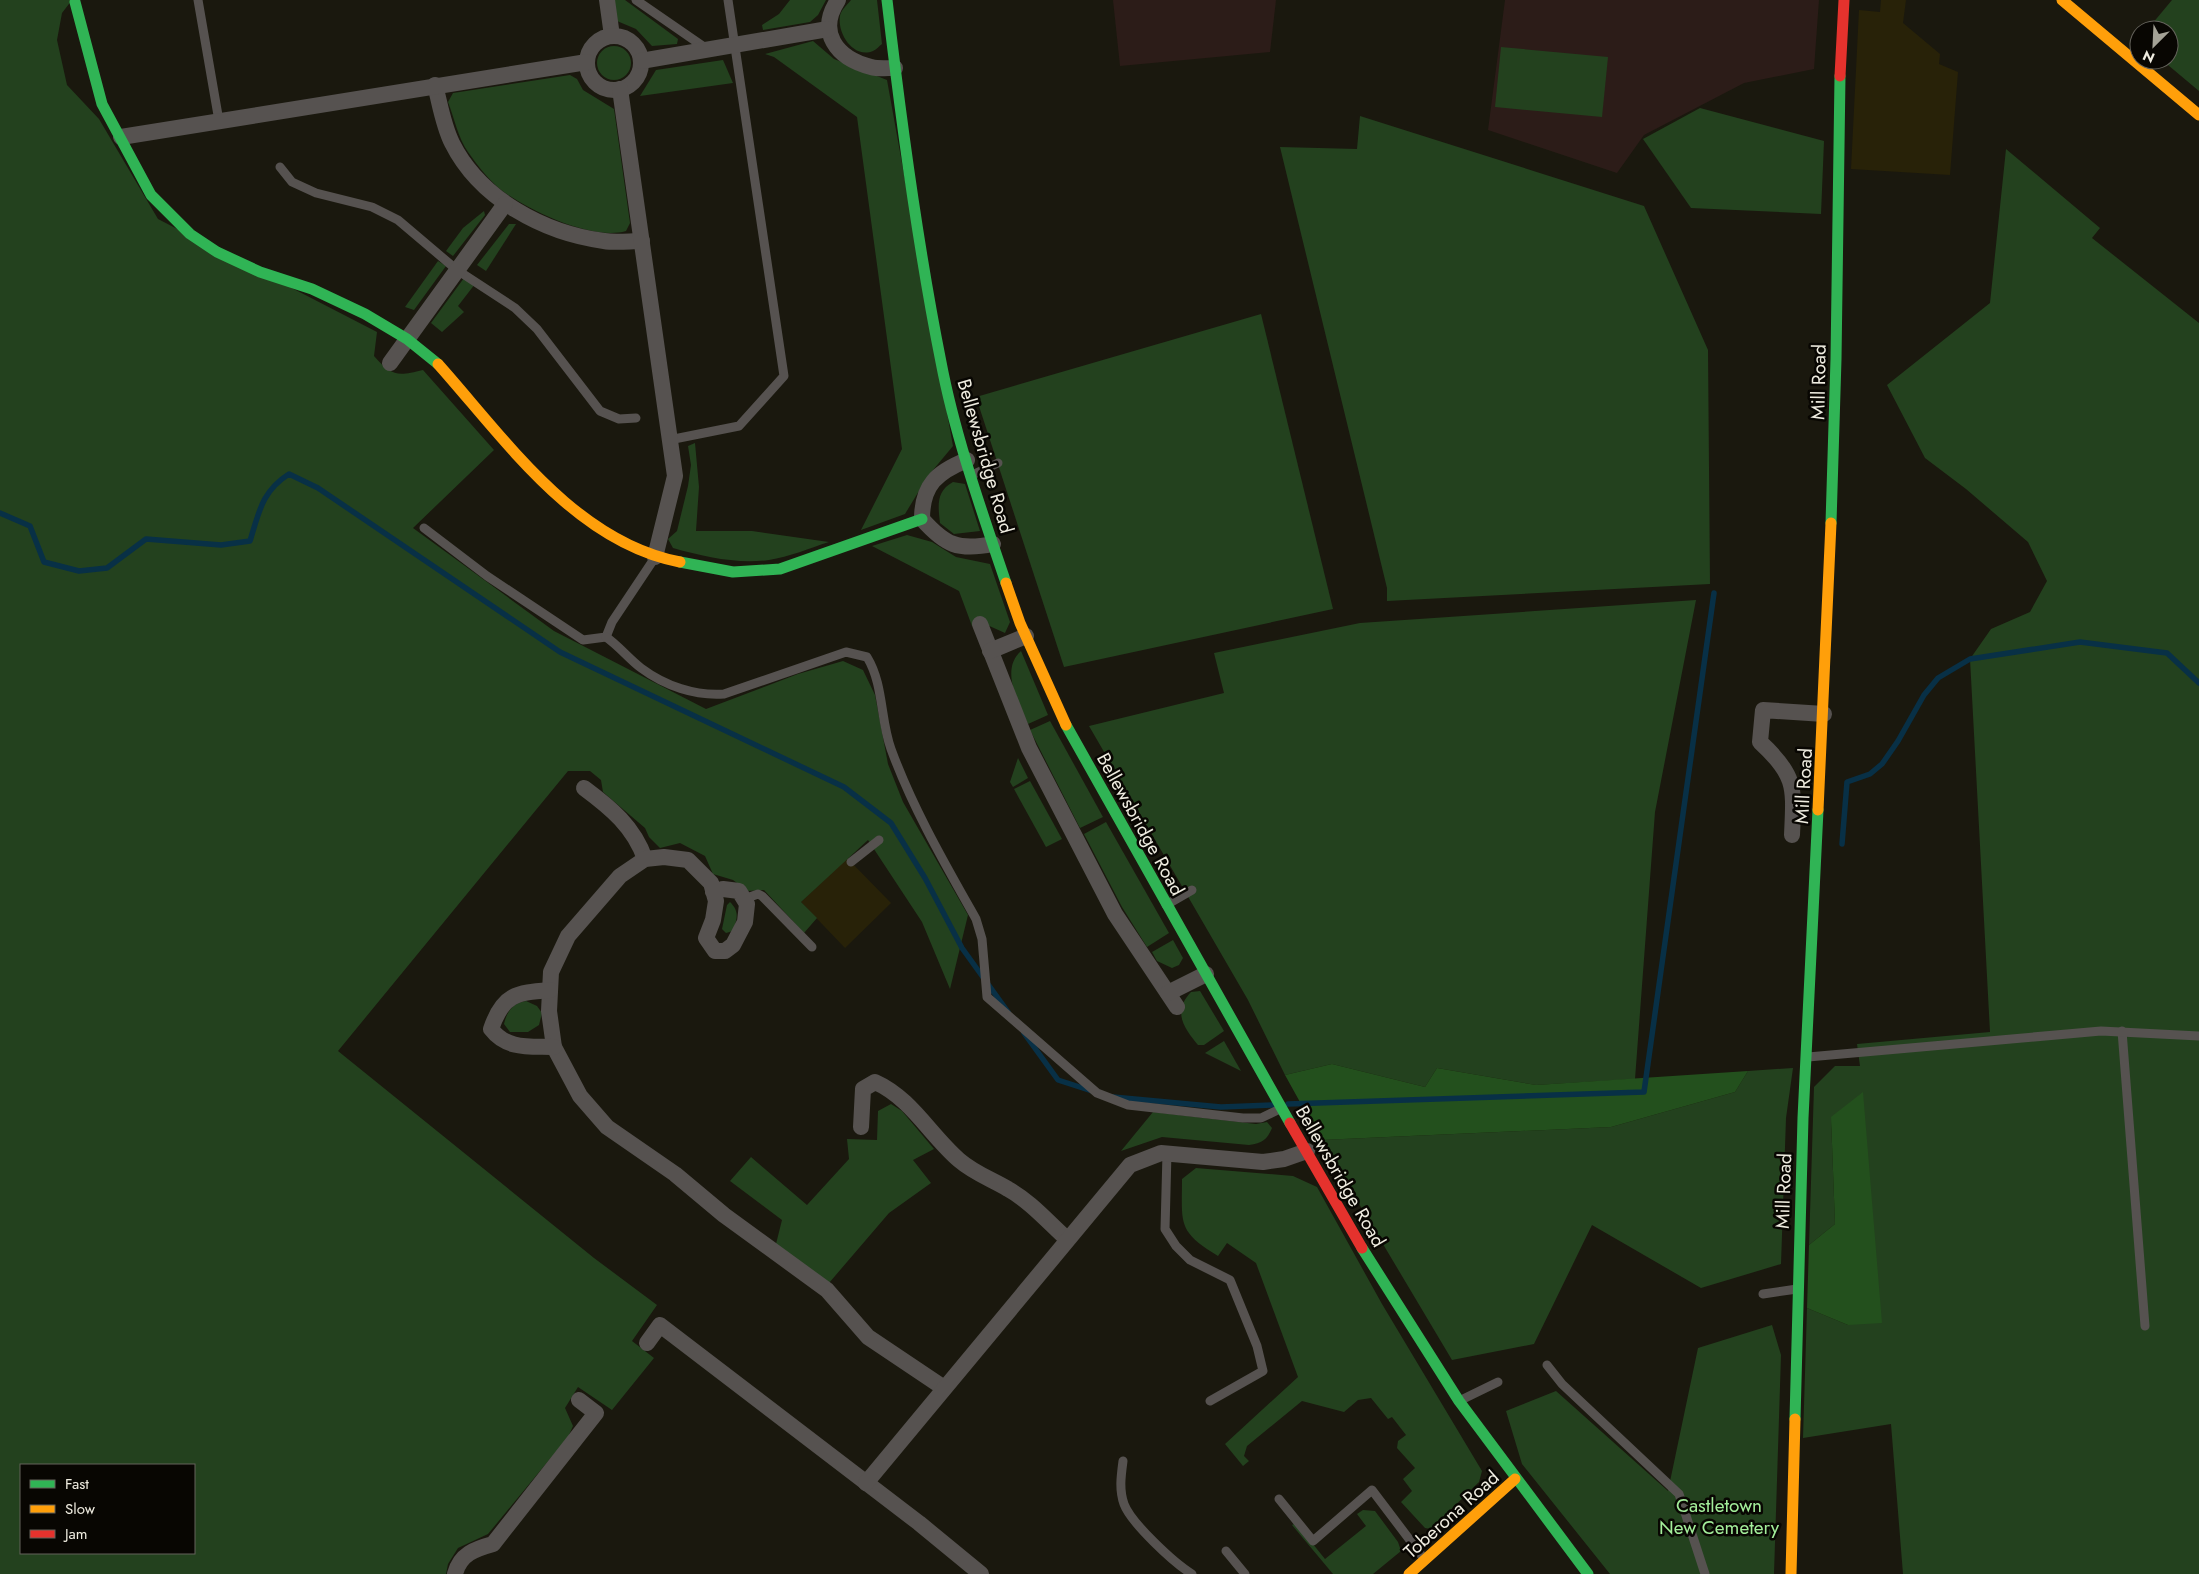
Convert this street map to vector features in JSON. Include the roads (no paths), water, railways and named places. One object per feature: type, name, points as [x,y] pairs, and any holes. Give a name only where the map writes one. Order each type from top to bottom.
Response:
[{"type":"street","points":[[607,0],[612,36]]},
{"type":"street","points":[[838,0],[828,19],[828,34],[836,48],[853,59],[871,67],[895,68]]},
{"type":"street","name":"Bellewsbridge Road","points":[[887,0],[906,164],[941,364],[969,468],[993,544],[1026,636],[1060,714],[1166,905],[1365,1254],[1459,1401],[1515,1479],[1588,1574]]},
{"type":"street","name":"Mill Road","points":[[1791,1574],[1798,1289],[1824,714],[1836,359],[1838,102],[1844,0]]},
{"type":"street","points":[[2062,0],[2199,115]]},
{"type":"street","points":[[75,2],[102,104],[151,195],[190,234],[217,252],[260,272],[312,289],[365,314],[407,339],[436,362],[550,490],[608,535],[655,557],[733,572],[780,569],[922,519]]},
{"type":"street","points":[[641,61],[828,29]]},
{"type":"street","points":[[612,36],[623,37],[632,43],[638,50],[641,61],[636,79],[629,86],[620,90],[607,90],[596,84],[589,74],[586,62],[594,44],[603,38],[612,36]]},
{"type":"street","points":[[121,137],[586,62]]},
{"type":"street","points":[[435,85],[442,118],[452,144],[476,177],[505,204],[565,232],[605,242],[642,241]]},
{"type":"street","points":[[620,90],[675,476],[655,557]]},
{"type":"street","points":[[390,363],[505,204]]},
{"type":"street","points":[[969,468],[946,468],[932,481],[922,502],[922,519],[938,538],[958,546],[976,548],[993,544]]},
{"type":"street","points":[[980,624],[1029,748],[1115,914],[1172,1000],[1206,974]]},
{"type":"street","points":[[990,651],[1026,636]]},
{"type":"street","points":[[1792,835],[1794,789],[1787,770],[1760,742],[1763,710],[1824,714]]},
{"type":"street","points":[[584,788],[615,811],[632,832],[645,860]]},
{"type":"street","points":[[713,892],[723,889],[739,890],[747,904],[745,922],[733,945],[726,951],[715,951],[706,938],[713,920],[716,901],[713,892],[711,883],[688,860],[664,857],[645,860],[620,876],[568,936],[551,972],[549,1011],[554,1047],[580,1096],[607,1127],[675,1174],[724,1215],[826,1290],[868,1337],[944,1388]]},
{"type":"street","points":[[550,990],[522,993],[507,999],[497,1013],[491,1029],[500,1040],[521,1046],[554,1047]]},
{"type":"street","points":[[861,1127],[864,1089],[875,1082],[900,1098],[930,1128],[945,1148],[961,1162],[985,1178],[1010,1189],[1067,1239]]},
{"type":"street","points":[[866,1483],[1130,1165],[1162,1153],[1263,1162],[1284,1159],[1307,1151]]},
{"type":"street","points":[[647,1343],[660,1326],[975,1566],[981,1574]]},
{"type":"street","points":[[455,1574],[458,1564],[468,1553],[494,1544],[596,1414],[579,1400]]},
{"type":"street","name":"Toberona Road","points":[[1410,1574],[1515,1479]]},
{"type":"lane","points":[[198,0],[219,121]]},
{"type":"lane","points":[[636,0],[707,49]]},
{"type":"lane","points":[[669,440],[739,426],[784,376],[728,0]]},
{"type":"lane","points":[[280,167],[292,182],[316,193],[372,208],[398,220],[457,270],[514,308],[537,329],[600,411],[619,419],[636,418]]},
{"type":"lane","points":[[969,468],[998,463]]},
{"type":"lane","points":[[424,528],[487,576],[564,629],[583,640],[606,637],[621,648],[640,668],[673,687],[705,695],[724,694],[846,652],[867,657],[872,666],[880,695],[890,746],[909,796],[976,919],[982,939],[988,997],[1097,1093],[1113,1100],[1128,1105],[1243,1118],[1261,1118],[1282,1108]]},
{"type":"lane","points":[[606,637],[612,622],[655,557]]},
{"type":"lane","points":[[852,862],[880,840]]},
{"type":"lane","points":[[1166,905],[1192,890]]},
{"type":"lane","points":[[744,899],[758,894],[762,896],[812,947]]},
{"type":"lane","points":[[1807,1058],[2101,1030],[2199,1036]]},
{"type":"lane","points":[[2122,1031],[2145,1326]]},
{"type":"lane","points":[[1167,1153],[1165,1229],[1176,1246],[1190,1260],[1230,1280],[1257,1346],[1263,1371],[1210,1401]]},
{"type":"lane","points":[[1763,1294],[1798,1289]]},
{"type":"lane","points":[[1547,1364],[1562,1384],[1679,1494],[1705,1574]]},
{"type":"lane","points":[[1459,1401],[1498,1382]]},
{"type":"lane","points":[[1122,1461],[1120,1484],[1124,1505],[1174,1563],[1192,1574]]},
{"type":"lane","points":[[1279,1499],[1313,1540],[1372,1490],[1426,1560]]},
{"type":"lane","points":[[1226,1551],[1245,1574]]},
{"type":"waterway","points":[[0,513],[30,526],[44,562],[79,571],[107,568],[146,539],[221,545],[250,541],[263,503],[267,495],[280,481],[289,474],[318,488],[560,652],[844,787],[891,823],[925,878],[962,948],[1008,1012]]},
{"type":"waterway","points":[[1288,1104],[1644,1092],[1714,593]]},
{"type":"waterway","points":[[1842,844],[1847,782],[1870,774],[1882,764],[1898,741],[1924,695],[1938,678],[1970,659],[2080,642],[2167,653],[2199,683]]},
{"type":"waterway","points":[[1024,1033],[1058,1080],[1092,1091]]},
{"type":"waterway","points":[[1113,1097],[1221,1107],[1273,1105]]},
{"type":"park label","name":"Castletown New Cemetery","points":[[1719,1516]]}]
